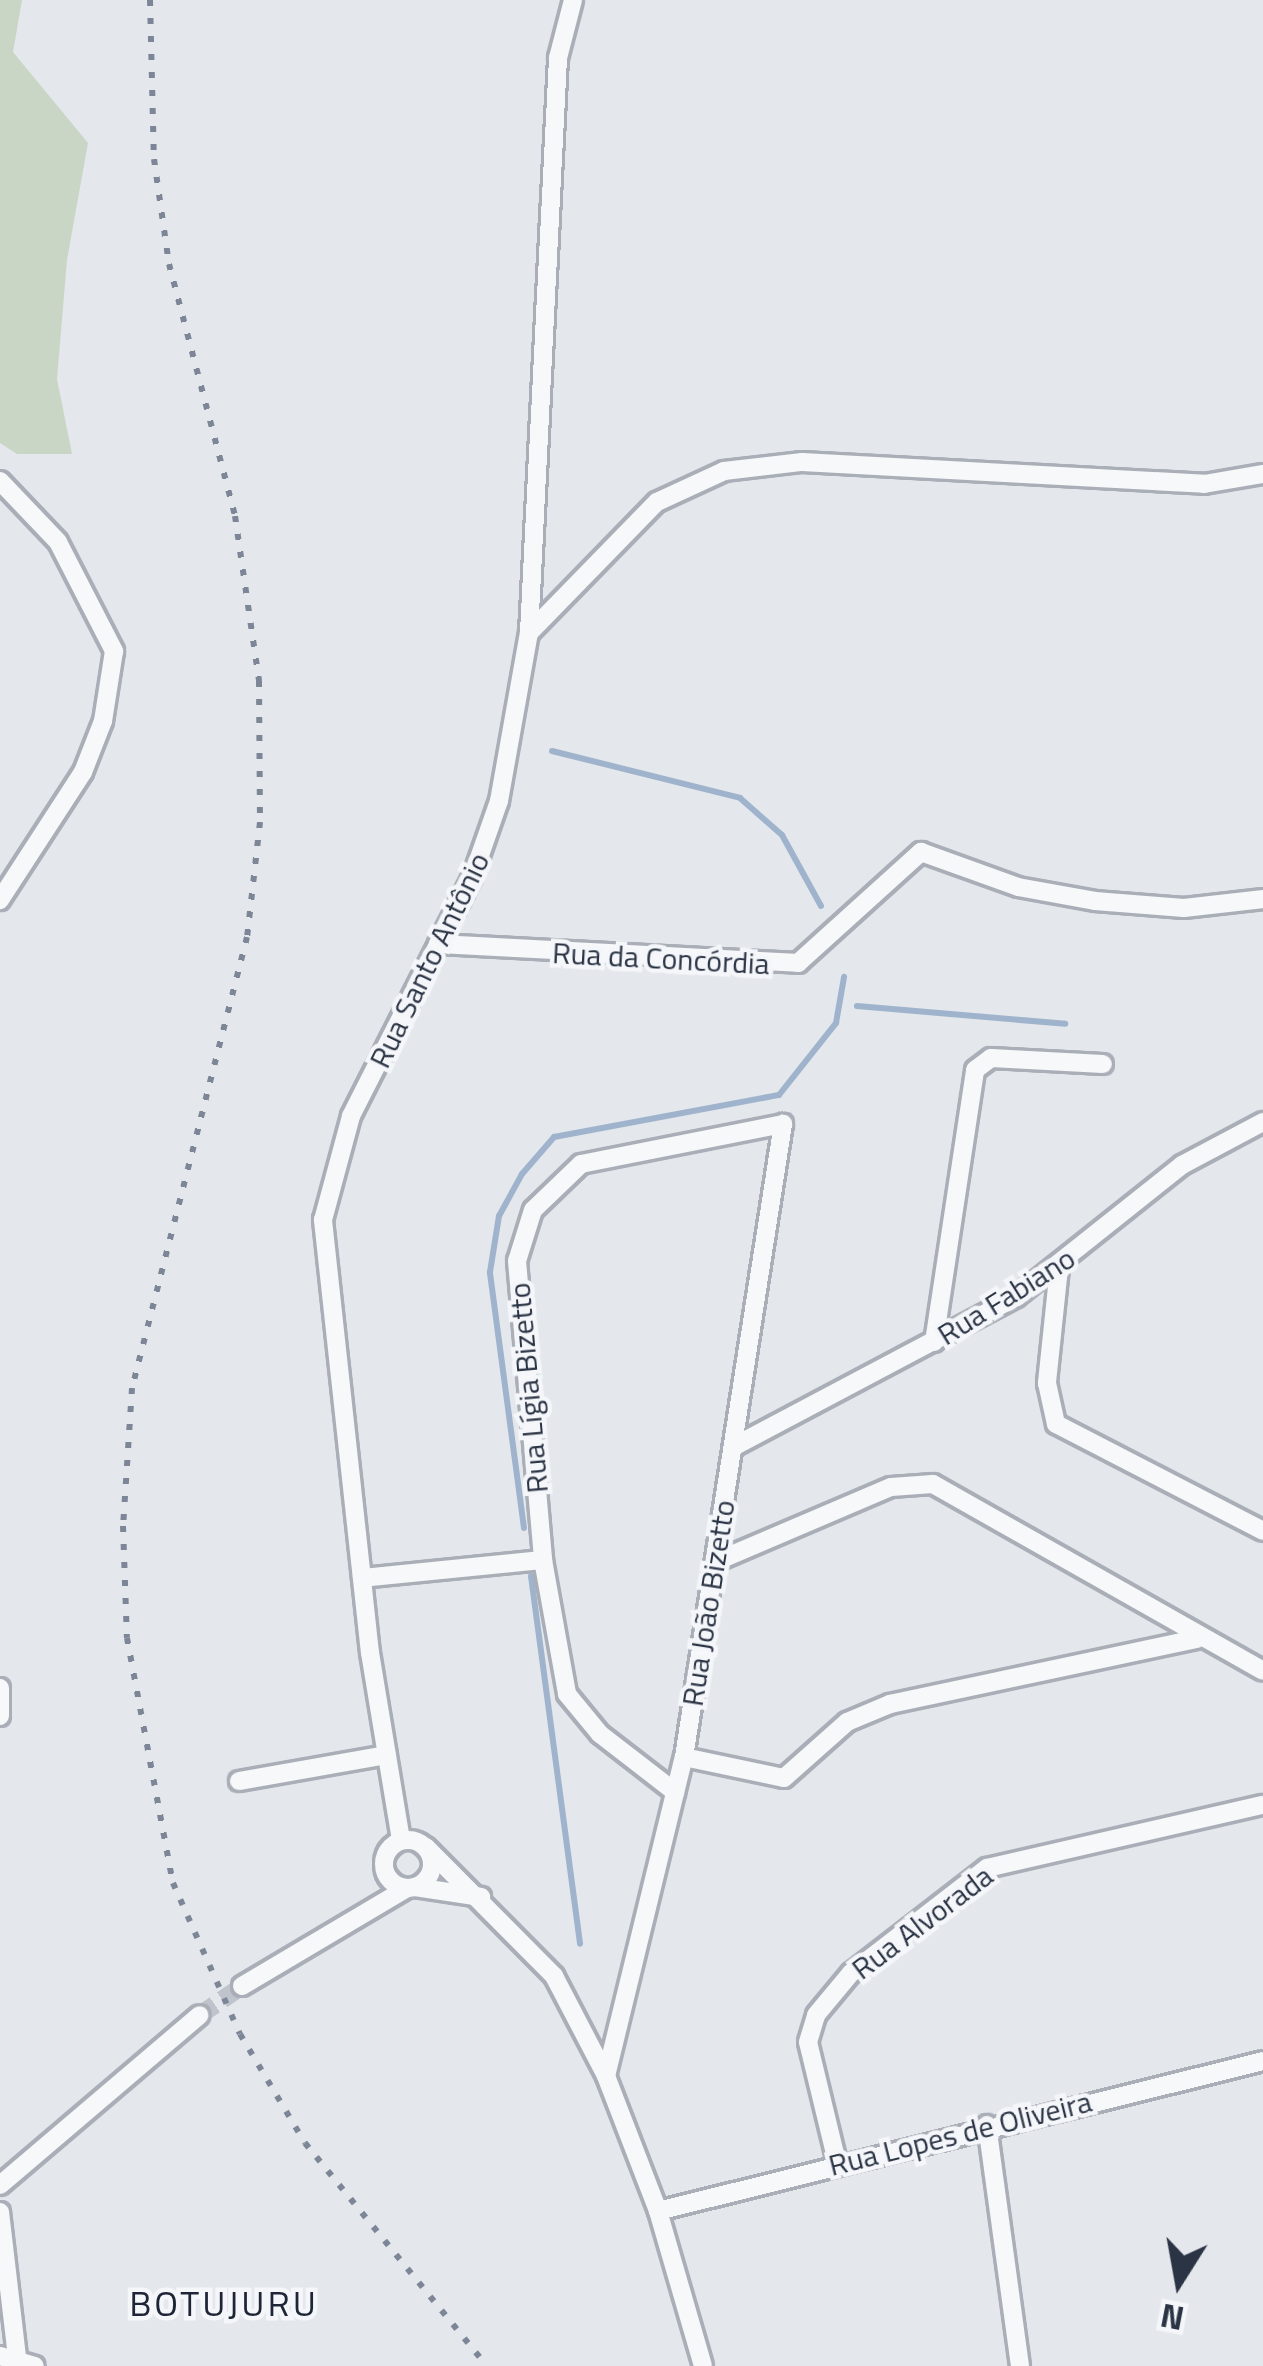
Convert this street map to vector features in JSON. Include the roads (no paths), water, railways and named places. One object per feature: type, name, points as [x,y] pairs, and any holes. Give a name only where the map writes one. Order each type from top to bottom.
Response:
[{"type":"street","name":"Rua Santo Antônio","points":[[401,1840],[362,1578],[323,1220],[326,1186],[351,1116],[494,820],[529,633],[558,58],[573,0]]},
{"type":"street","points":[[529,633],[657,502],[724,471],[802,462],[1204,484],[1263,474]]},
{"type":"street","points":[[0,481],[58,542],[114,651],[104,721],[83,772],[0,900]]},
{"type":"street","name":"Rua da Concórdia","points":[[438,944],[798,963],[921,852],[1018,887],[1095,901],[1184,908],[1263,899]]},
{"type":"street","points":[[934,1342],[975,1070],[991,1058],[1102,1064]]},
{"type":"street","name":"Rua Fabiano","points":[[733,1447],[934,1342],[1059,1268],[1182,1165],[1263,1122]]},
{"type":"street","name":"Rua João Bizetto","points":[[606,2076],[684,1757],[783,1124]]},
{"type":"street","name":"Rua Lígia Bizetto","points":[[675,1792],[600,1734],[567,1694],[543,1560],[517,1262],[532,1210],[553,1183],[617,1151],[783,1124]]},
{"type":"street","points":[[1059,1268],[1047,1383],[1056,1424],[1263,1531]]},
{"type":"street","points":[[716,1562],[891,1486],[933,1484],[1197,1639],[1263,1672]]},
{"type":"street","points":[[362,1578],[543,1560]]},
{"type":"street","points":[[684,1757],[784,1778],[847,1722],[890,1704],[1197,1639]]},
{"type":"street","points":[[239,1781],[387,1755]]},
{"type":"street","name":"Rua Alvorada","points":[[837,2162],[808,2042],[816,2014],[850,1973],[987,1868],[1263,1805]]},
{"type":"street","points":[[387,1876],[384,1859],[401,1840],[426,1847],[483,1897],[554,1976],[606,2076],[658,2211],[703,2366]]},
{"type":"street","points":[[242,1986],[411,1887],[431,1870],[426,1847]]},
{"type":"street","points":[[387,1876],[411,1887],[483,1897]]},
{"type":"street","points":[[349,1921],[387,1876]]},
{"type":"street","points":[[0,2185],[200,2014]]},
{"type":"street","name":"Rua Lopes de Oliveira","points":[[658,2211],[837,2162],[1263,2061]]},
{"type":"street","points":[[987,2125],[1020,2366]]},
{"type":"street","points":[[0,2212],[17,2362]]},
{"type":"waterway","points":[[552,751],[740,798],[782,835],[821,906]]},
{"type":"waterway","points":[[524,1528],[490,1272],[499,1216],[522,1174],[554,1137],[779,1095],[836,1023],[844,977]]},
{"type":"waterway","points":[[857,1006],[1065,1024]]},
{"type":"waterway","points":[[531,1576],[580,1944]]},
{"type":"tunnel","points":[[200,2015],[242,1986]]},
{"type":"railway","points":[[150,0],[154,159],[169,264],[235,516],[259,681],[260,822],[247,937],[132,1388],[123,1526],[127,1638],[173,1883],[240,2034],[305,2143],[487,2366]]},
{"type":"district","name":"BOTUJURU","points":[[224,2303]]}]
